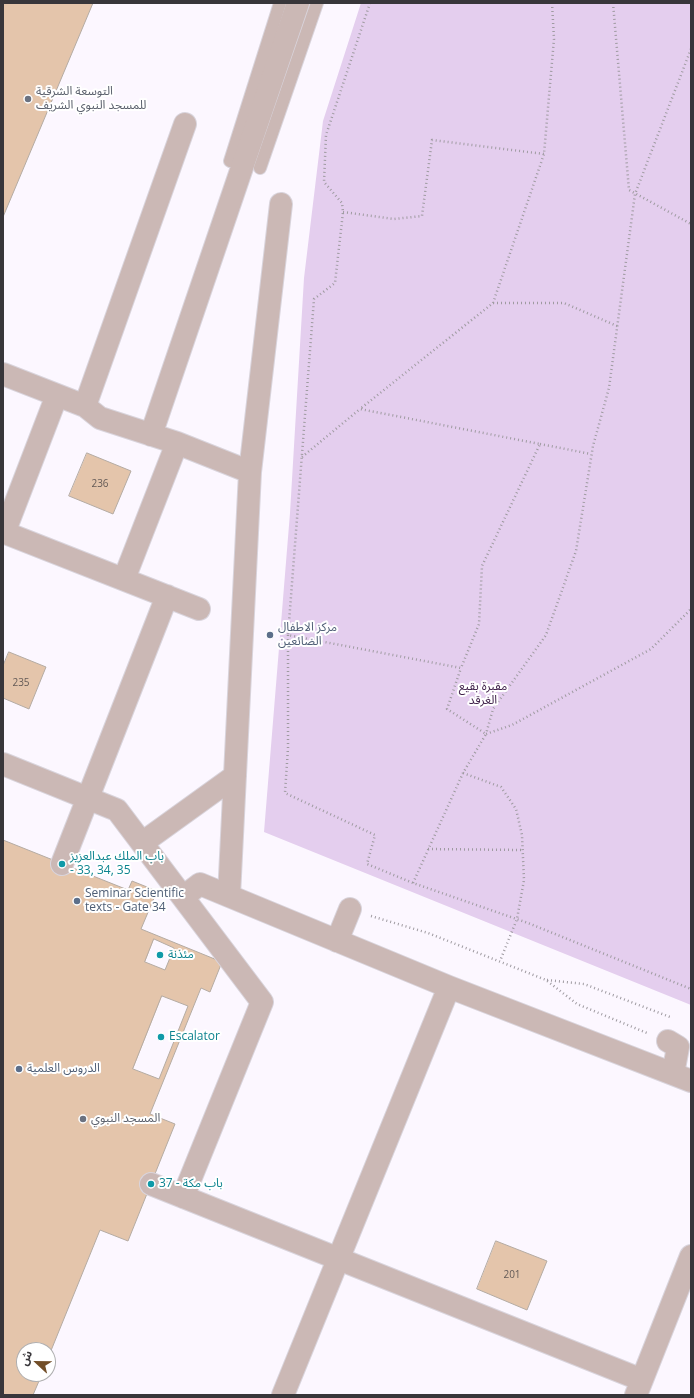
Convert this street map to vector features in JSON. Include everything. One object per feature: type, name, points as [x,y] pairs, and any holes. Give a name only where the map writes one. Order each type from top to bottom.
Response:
[{"type":"street","points":[[151,435],[298,3]]},
{"type":"street","points":[[85,406],[184,124]]},
{"type":"street","points":[[229,896],[250,472],[281,204]]},
{"type":"street","points":[[3,374],[85,406],[100,418],[177,443],[250,472]]},
{"type":"street","points":[[57,395],[4,533],[198,609]]},
{"type":"street","points":[[124,579],[177,443]]},
{"type":"street","points":[[62,864],[167,596]]},
{"type":"street","points":[[3,764],[88,797],[117,810],[262,1002],[183,1197]]},
{"type":"street","points":[[142,843],[235,776]]},
{"type":"street","points":[[182,897],[200,884],[449,987],[682,1078],[678,1047],[668,1042]]},
{"type":"street","points":[[337,941],[350,909]]},
{"type":"street","points":[[283,1395],[449,987]]},
{"type":"street","points":[[151,1184],[339,1258],[639,1388],[691,1256]]},
{"type":"lane","points":[[230,161],[280,3]]},
{"type":"lane","points":[[260,168],[317,3]]},
{"type":"path","points":[[370,3],[326,135],[324,182],[342,204],[343,212],[335,283],[314,299],[288,635],[288,748],[284,793],[375,835],[367,864],[413,883],[517,919],[691,989]]},
{"type":"path","points":[[301,458],[493,303],[544,154],[554,39],[552,3]]},
{"type":"path","points":[[613,3],[629,190],[691,224]]},
{"type":"path","points":[[413,883],[463,773],[486,734],[493,709],[546,636],[576,551],[591,454],[609,388],[635,194],[691,49]]},
{"type":"path","points":[[343,212],[394,219],[422,216],[432,140],[544,154]]},
{"type":"path","points":[[493,303],[564,303],[617,326]]},
{"type":"path","points":[[360,409],[591,454]]},
{"type":"path","points":[[540,444],[482,566],[479,624],[461,668],[447,709],[486,734],[512,726],[651,648],[691,609]]},
{"type":"path","points":[[288,635],[461,668]]},
{"type":"path","points":[[463,773],[501,787],[516,809],[522,834],[524,880],[517,919],[500,961]]},
{"type":"path","points":[[428,849],[523,850]]},
{"type":"path","points":[[350,909],[428,933],[546,980],[577,1004],[668,1042]]},
{"type":"path","points":[[546,980],[584,984],[677,1020]]},
{"type":"green space","name":"مقبرة بقيع الغرقد","points":[[361,3],[691,3],[691,1005],[264,832],[290,513],[304,278],[323,121]]},
{"type":"building","name":"التوسعة الشرقية للمسجد النبوي الشريف","points":[[3,3],[93,3],[3,217]]},
{"type":"building","points":[[87,453],[131,471],[113,514],[69,496]]},
{"type":"building","points":[[9,652],[46,667],[29,709],[3,698],[3,666]]},
{"type":"building","name":"المسجد النبوي","points":[[3,840],[128,890],[132,881],[157,891],[141,929],[222,962],[210,992],[201,988],[150,1114],[175,1124],[128,1241],[100,1230],[54,1342],[16,1342],[16,1382],[39,1382],[33,1395],[3,1395]]},
{"type":"building","name":"مئذنة","points":[[154,939],[174,948],[165,970],[145,962]]},
{"type":"building","name":"Escalator","points":[[162,996],[188,1006],[159,1079],[133,1069]]},
{"type":"building","points":[[496,1241],[547,1261],[527,1310],[477,1289]]},
{"type":"place","name":"التوسعة الشرقية للمسجد النبوي الشريف","points":[[28,99]]},
{"type":"place","name":"مركز الاطفال الضائعين","points":[[270,635]]},
{"type":"place","name":"باب الملك عبدالعزيز - 33, 34, 35","points":[[62,864]]},
{"type":"place","name":"Seminar Scientific texts - Gate 34","points":[[77,901]]},
{"type":"place","name":"مئذنة","points":[[160,955]]},
{"type":"place","name":"Escalator","points":[[161,1037]]},
{"type":"place","name":"الدروس العلمية","points":[[19,1069]]},
{"type":"place","name":"المسجد النبوي","points":[[83,1119]]},
{"type":"place","name":"باب مكة - 37","points":[[151,1184]]}]
